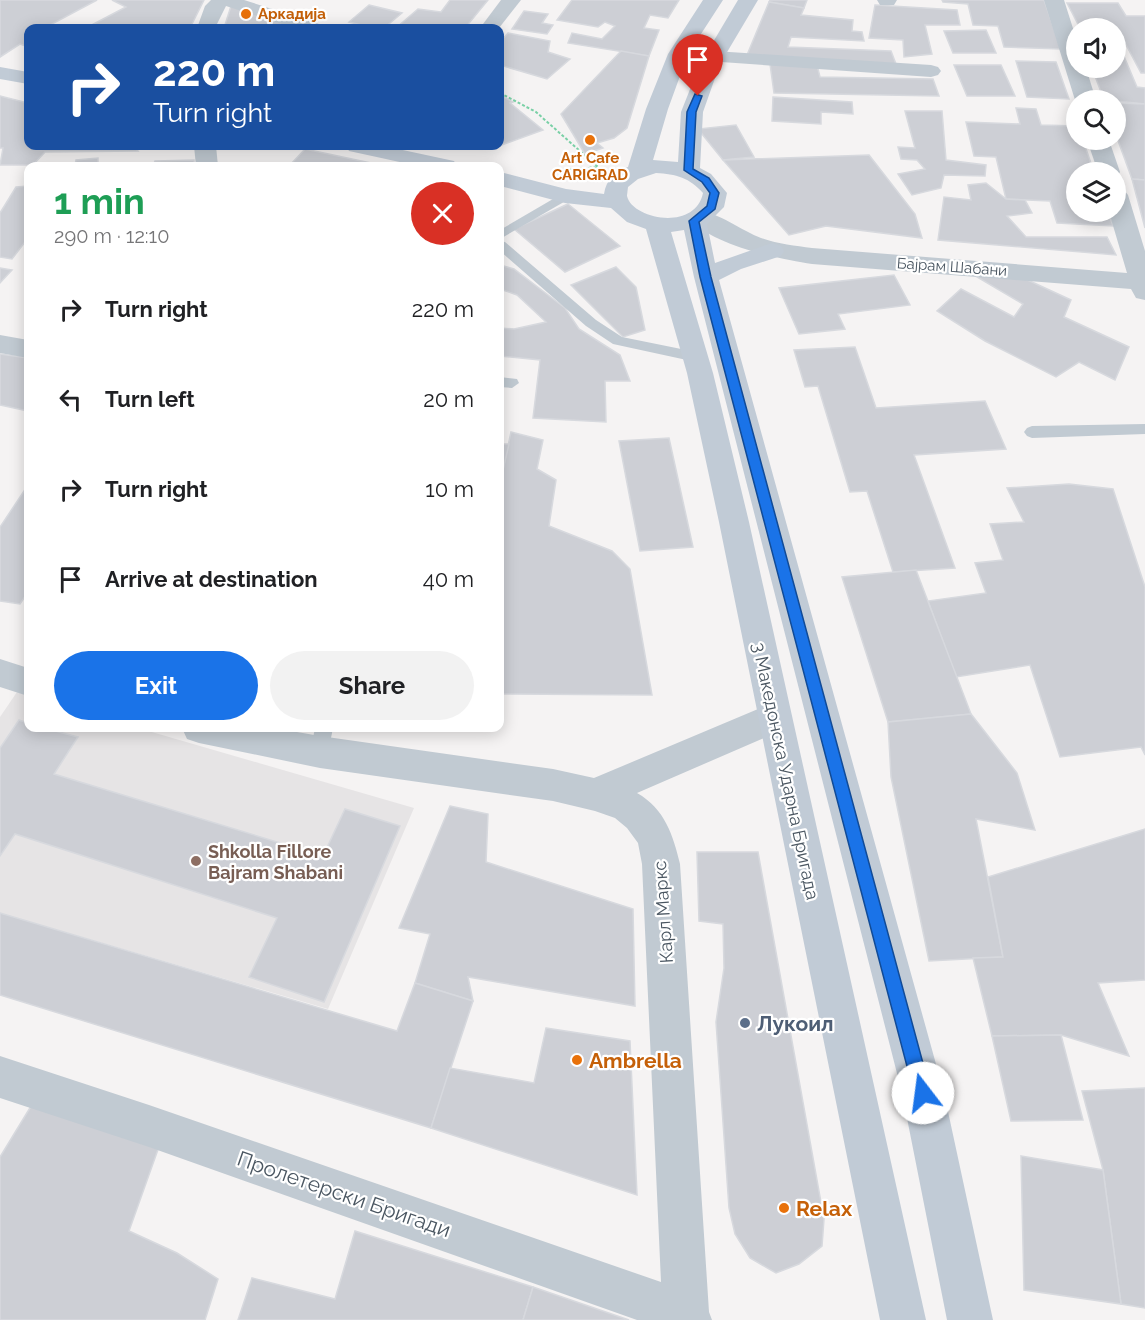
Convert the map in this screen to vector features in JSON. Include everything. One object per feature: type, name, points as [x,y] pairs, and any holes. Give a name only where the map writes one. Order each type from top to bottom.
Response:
[{"type":"street","points":[[208,24],[215,6],[224,0],[299,24]]},
{"type":"street","points":[[492,24],[511,0]]},
{"type":"street","points":[[639,169],[657,108],[678,54],[712,0]]},
{"type":"street","points":[[688,170],[692,112],[714,57],[748,0]]},
{"type":"street","points":[[1054,0],[1083,90]]},
{"type":"street","points":[[714,57],[931,71]]},
{"type":"street","points":[[0,73],[24,77]]},
{"type":"street","points":[[375,150],[428,162]]},
{"type":"street","points":[[617,193],[626,176],[639,169],[672,166],[688,170],[706,180],[715,193],[702,215],[706,277],[923,1093],[970,1320]]},
{"type":"street","points":[[504,180],[559,194],[617,193]]},
{"type":"street","points":[[617,193],[628,214],[657,225],[702,215]]},
{"type":"street","name":"Бајрам Шабани","points":[[702,215],[726,233],[766,249],[812,256],[1144,285]]},
{"type":"street","points":[[1124,222],[1144,285]]},
{"type":"street","name":"3 Македонска Ударна Бригада","points":[[657,225],[696,357],[736,533],[903,1320]]},
{"type":"street","points":[[706,277],[766,249]]},
{"type":"street","points":[[0,344],[24,348]]},
{"type":"street","points":[[0,673],[24,681]]},
{"type":"street","points":[[595,795],[775,717]]},
{"type":"street","name":"Карл Маркс","points":[[240,732],[322,740],[553,785],[595,795],[627,806],[640,816],[655,836],[661,864],[688,1317]]},
{"type":"street","name":"Пролетерски Бригади","points":[[0,1077],[149,1126],[688,1317]]},
{"type":"lane","points":[[504,232],[559,194]]},
{"type":"lane","points":[[504,248],[591,323],[618,341],[696,357]]},
{"type":"lane","points":[[1032,432],[1145,429]]},
{"type":"path","points":[[504,95],[536,112],[598,167],[560,170],[559,194]]},
{"type":"shaded area","name":"Shkolla Fillore Bajram Shabani","points":[[17,692],[24,694],[24,732],[152,732],[414,808],[328,1009],[0,913],[0,717]]},
{"type":"building","points":[[0,0],[97,0],[52,24],[24,24],[24,46],[20,44],[0,57]]},
{"type":"building","points":[[112,0],[204,0],[192,24],[94,24],[126,7]]},
{"type":"building","points":[[450,0],[488,0],[468,24],[401,24],[418,9],[441,12]]},
{"type":"building","points":[[572,0],[679,0],[668,18],[650,15],[644,28],[659,30],[649,56],[568,43],[572,33],[602,39],[615,26],[605,22],[598,27],[557,20]]},
{"type":"building","points":[[770,0],[807,0],[804,8],[769,2]]},
{"type":"building","points":[[942,0],[1044,0],[1061,49],[1004,47],[998,26],[973,25],[968,4],[943,2]]},
{"type":"building","points":[[769,2],[804,8],[801,15],[853,20],[852,31],[862,32],[864,41],[791,37],[788,47],[891,51],[896,64],[747,55]]},
{"type":"building","points":[[1067,3],[1118,3],[1126,16],[1145,16],[1145,73],[1141,73],[1126,45],[1126,18],[1075,18]]},
{"type":"building","points":[[369,5],[402,13],[389,24],[349,22]]},
{"type":"building","points":[[875,5],[957,10],[960,25],[925,25],[932,54],[904,57],[903,40],[869,38]]},
{"type":"building","points":[[231,6],[284,24],[225,24]]},
{"type":"building","points":[[524,11],[548,14],[542,23],[553,25],[547,34],[512,29]]},
{"type":"building","points":[[986,30],[996,53],[953,53],[944,31]]},
{"type":"building","points":[[508,33],[550,41],[548,52],[570,59],[547,79],[504,66],[504,38]]},
{"type":"building","points":[[621,51],[649,56],[627,128],[614,138],[597,143],[603,148],[585,154],[561,114]]},
{"type":"building","points":[[1016,61],[1056,62],[1066,90],[1066,99],[1027,97]]},
{"type":"building","points":[[1126,61],[1137,87],[1145,88],[1145,104],[1126,102],[1126,90],[1100,90],[1096,78],[1126,78]]},
{"type":"building","points":[[770,64],[817,65],[820,77],[933,79],[939,96],[774,93]]},
{"type":"building","points":[[954,65],[1001,65],[1015,96],[967,96]]},
{"type":"building","points":[[0,96],[24,102],[24,150],[138,151],[45,152],[36,162],[24,162],[24,165],[0,165],[3,148],[0,148]]},
{"type":"building","points":[[504,97],[513,102],[510,103],[543,130],[504,145]]},
{"type":"building","points":[[773,97],[852,102],[853,114],[821,112],[821,124],[772,121]]},
{"type":"building","points":[[1126,103],[1145,104],[1145,180],[1132,179],[1121,150],[1126,150]]},
{"type":"building","points":[[1016,108],[1036,109],[1041,125],[1066,126],[1066,150],[1086,150],[1091,162],[1066,162],[1066,222],[1112,222],[1113,226],[1057,223],[1050,201],[1006,199],[996,157],[974,156],[966,122],[1020,124]]},
{"type":"building","points":[[905,111],[942,111],[946,160],[986,165],[985,176],[944,175],[941,188],[912,195],[898,174],[925,169],[917,160],[901,159],[898,147],[915,148]]},
{"type":"building","points":[[736,125],[754,157],[723,160],[698,129]]},
{"type":"building","points":[[304,150],[310,150],[366,162],[293,162]]},
{"type":"building","points":[[869,155],[915,214],[922,238],[826,226],[789,235],[723,160]]},
{"type":"building","points":[[98,158],[98,162],[76,162],[76,160]]},
{"type":"building","points":[[194,160],[194,162],[155,162]]},
{"type":"building","points":[[1132,179],[1145,180],[1145,228]]},
{"type":"building","points":[[986,183],[1006,199],[1025,200],[1032,213],[1007,216],[1026,237],[1107,237],[1116,255],[938,240],[944,197],[971,200],[968,185]]},
{"type":"building","points":[[24,186],[24,243],[12,259],[0,257],[0,213],[16,187]]},
{"type":"building","points":[[568,204],[620,246],[565,272],[514,229]]},
{"type":"building","points":[[504,266],[514,269],[565,308],[579,329],[620,355],[630,381],[605,381],[606,422],[533,418],[540,360],[504,356],[504,328],[514,329],[546,322],[517,295],[504,290]]},
{"type":"building","points":[[616,267],[636,287],[645,330],[623,337],[571,285]]},
{"type":"building","points":[[0,268],[12,270],[0,283]]},
{"type":"building","points":[[995,271],[1019,276],[1071,300],[1064,317],[1129,347],[1115,380],[1079,362],[1056,377],[985,341],[937,311],[961,289],[1014,317],[1023,304],[977,277]]},
{"type":"building","points":[[894,275],[910,305],[838,314],[845,329],[799,334],[779,288]]},
{"type":"building","points":[[855,347],[876,408],[985,401],[1006,449],[914,455],[955,568],[893,572],[867,491],[850,492],[818,386],[805,387],[794,350]]},
{"type":"building","points":[[0,354],[24,357],[24,410],[0,405]]},
{"type":"building","points":[[511,432],[543,440],[537,469],[556,480],[549,526],[612,551],[630,569],[652,695],[504,694],[504,464]]},
{"type":"building","points":[[669,438],[693,547],[640,551],[619,441]]},
{"type":"building","points":[[504,444],[509,444],[504,466]]},
{"type":"building","points":[[1069,484],[1113,489],[1145,587],[1145,755],[1141,747],[1060,757],[1030,665],[956,677],[928,601],[986,593],[975,563],[1003,560],[990,524],[1024,522],[1007,488]]},
{"type":"building","points":[[24,491],[24,598],[20,604],[0,601],[0,527]]},
{"type":"building","points":[[916,570],[971,714],[888,722],[842,577]]},
{"type":"building","points":[[971,714],[1017,773],[1035,830],[976,819],[1003,957],[929,961],[891,777],[888,722]]},
{"type":"building","points":[[19,720],[24,722],[24,732],[59,732],[78,737],[54,774],[323,856],[345,809],[400,826],[324,1002],[249,977],[277,918],[15,834],[0,856],[0,748]]},
{"type":"building","points":[[450,806],[488,814],[486,862],[633,909],[635,1006],[468,977],[473,1001],[415,983],[430,934],[399,928]]},
{"type":"building","points":[[1145,829],[1145,980],[1098,983],[1129,1056],[1061,1035],[992,1036],[973,958],[1003,957],[988,877]]},
{"type":"building","points":[[697,852],[758,852],[824,1219],[822,1246],[799,1264],[776,1273],[750,1258],[735,1234],[729,1208],[716,1022],[724,968],[723,924],[699,921]]},
{"type":"building","points":[[0,913],[397,1031],[415,983],[473,1001],[431,1128],[0,995]]},
{"type":"building","points":[[546,1028],[630,1041],[637,1195],[431,1128],[450,1068],[534,1083]]},
{"type":"building","points":[[1061,1035],[1083,1120],[1011,1121],[992,1036]]},
{"type":"building","points":[[1145,1088],[1145,1308],[1121,1304],[1103,1170],[1082,1091]]},
{"type":"building","points":[[36,1098],[160,1144],[129,1231],[177,1253],[218,1279],[205,1320],[0,1320],[0,1157]]},
{"type":"building","points":[[1021,1156],[1103,1170],[1121,1304],[1024,1290]]},
{"type":"building","points":[[355,1231],[533,1287],[523,1320],[238,1320],[252,1278],[335,1299]]},
{"type":"building","points":[[533,1287],[629,1320],[523,1320]]},
{"type":"place","name":"Аркадија","points":[[246,14]]},
{"type":"place","name":"Art Cafe CARIGRAD","points":[[590,140]]},
{"type":"place","name":"Shkolla Fillore Bajram Shabani","points":[[196,861]]},
{"type":"place","name":"Лукоил","points":[[745,1023]]},
{"type":"place","name":"Ambrella","points":[[577,1060]]},
{"type":"place","name":"Relax","points":[[784,1208]]},
{"type":"route","points":[[698,96],[692,112],[688,170],[706,180],[715,193],[712,207],[694,221],[706,277],[923,1093]]}]
